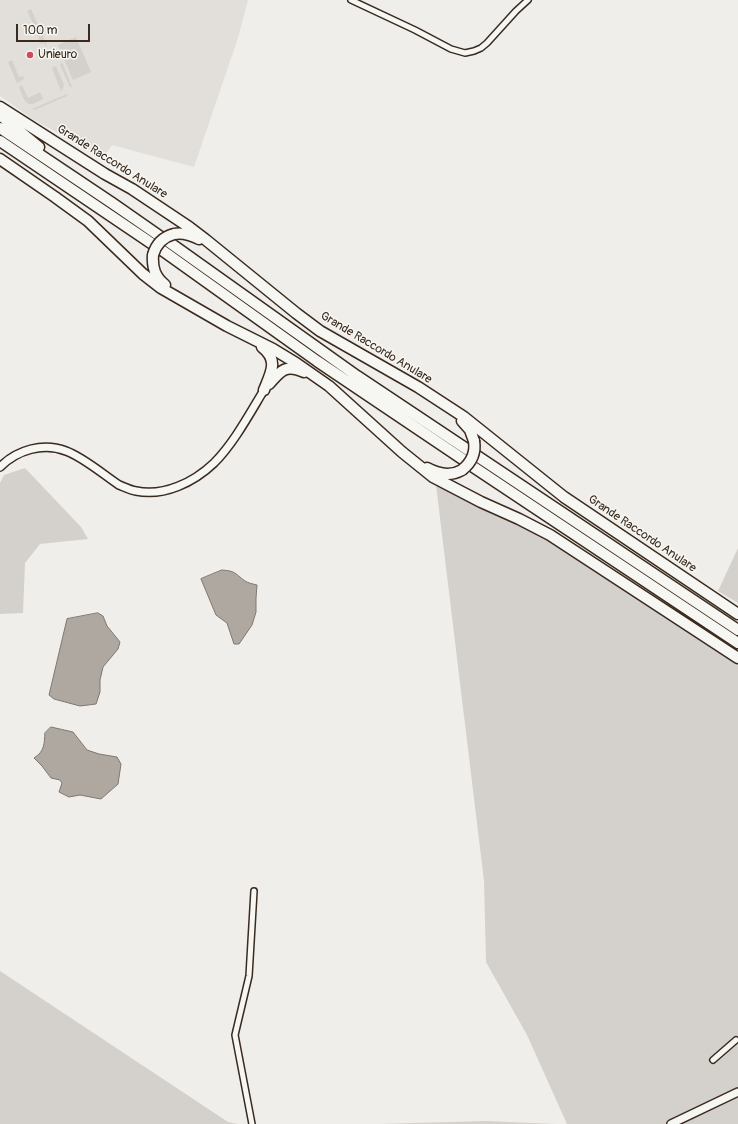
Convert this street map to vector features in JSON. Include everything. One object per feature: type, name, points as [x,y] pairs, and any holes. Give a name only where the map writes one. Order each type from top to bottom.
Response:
[{"type":"highway","name":"Grande Raccordo Anulare","points":[[0,107],[189,227],[320,331],[400,376],[464,417],[564,497],[738,614]]},
{"type":"highway","points":[[0,115],[85,185]]},
{"type":"highway","points":[[0,128],[85,185],[167,237],[357,376],[738,630]]},
{"type":"highway","points":[[0,141],[467,466],[738,643]]},
{"type":"highway","points":[[0,147],[28,160]]},
{"type":"highway","points":[[0,159],[88,221],[143,274],[156,284],[260,346],[270,354],[272,366],[264,390]]},
{"type":"highway","points":[[218,250],[188,234],[180,233],[166,237],[155,249],[153,269],[155,274],[164,284],[191,302],[275,346],[297,360],[314,373],[402,452],[440,482],[550,535],[738,658]]},
{"type":"highway","points":[[227,326],[279,352],[328,386]]},
{"type":"highway","points":[[264,390],[281,372],[290,368],[295,368],[304,372],[328,386]]},
{"type":"highway","points":[[402,452],[424,466],[440,473],[452,474],[467,466],[472,459],[474,453],[474,441],[472,434],[466,426],[436,399]]},
{"type":"street","points":[[351,0],[415,30],[451,49],[465,53],[481,48],[488,43],[516,11],[528,0]]},
{"type":"street","points":[[0,467],[12,456],[26,450],[40,448],[58,449],[65,450],[78,457],[119,485],[134,491],[144,493],[168,490],[191,480],[215,462],[246,420],[264,390]]},
{"type":"street","points":[[252,1124],[235,1035],[249,976],[254,891]]},
{"type":"street","points":[[713,1060],[737,1039]]},
{"type":"street","points":[[672,1124],[738,1092]]},
{"type":"shaded area","points":[[0,0],[248,0],[238,38],[194,167],[112,145],[104,157],[34,120],[0,96]]},
{"type":"shaded area","points":[[31,9],[38,25],[35,27],[27,11]]},
{"type":"shaded area","points":[[40,29],[47,45],[46,46],[44,43],[41,44],[36,31]]},
{"type":"shaded area","points":[[76,37],[91,72],[73,80],[58,45]]},
{"type":"shaded area","points":[[12,60],[19,77],[23,76],[24,79],[17,83],[8,62]]},
{"type":"shaded area","points":[[61,63],[63,64],[72,87],[70,87],[60,65]]},
{"type":"shaded area","points":[[56,66],[64,85],[61,91],[52,68]]},
{"type":"shaded area","points":[[22,85],[28,98],[40,92],[43,99],[33,104],[26,102],[19,87]]},
{"type":"shaded area","points":[[67,94],[67,96],[37,109],[32,109]]},
{"type":"shaded area","points":[[25,468],[81,527],[88,539],[40,544],[25,563],[23,613],[0,614],[0,483],[4,475]]},
{"type":"shaded area","points":[[436,485],[549,539],[738,663],[738,1124],[567,1124],[527,1035],[486,962],[484,881]]},
{"type":"shaded area","points":[[738,548],[738,603],[718,591]]},
{"type":"shaded area","points":[[222,570],[233,572],[246,582],[257,585],[256,612],[252,625],[239,644],[234,644],[227,623],[216,615],[201,579]]},
{"type":"shaded area","points":[[98,613],[103,616],[107,626],[120,642],[118,649],[103,667],[100,680],[100,692],[96,704],[80,706],[54,699],[49,695],[67,619]]},
{"type":"shaded area","points":[[51,727],[73,732],[87,750],[117,757],[121,764],[118,784],[101,799],[80,795],[69,797],[59,792],[62,783],[60,780],[51,778],[34,758],[42,750],[45,733]]},
{"type":"shaded area","points":[[0,971],[228,1122],[238,1124],[0,1124]]},
{"type":"shaded area","points":[[486,1121],[556,1124],[379,1124]]},
{"type":"place","name":"Unieuro","points":[[30,55]]}]
